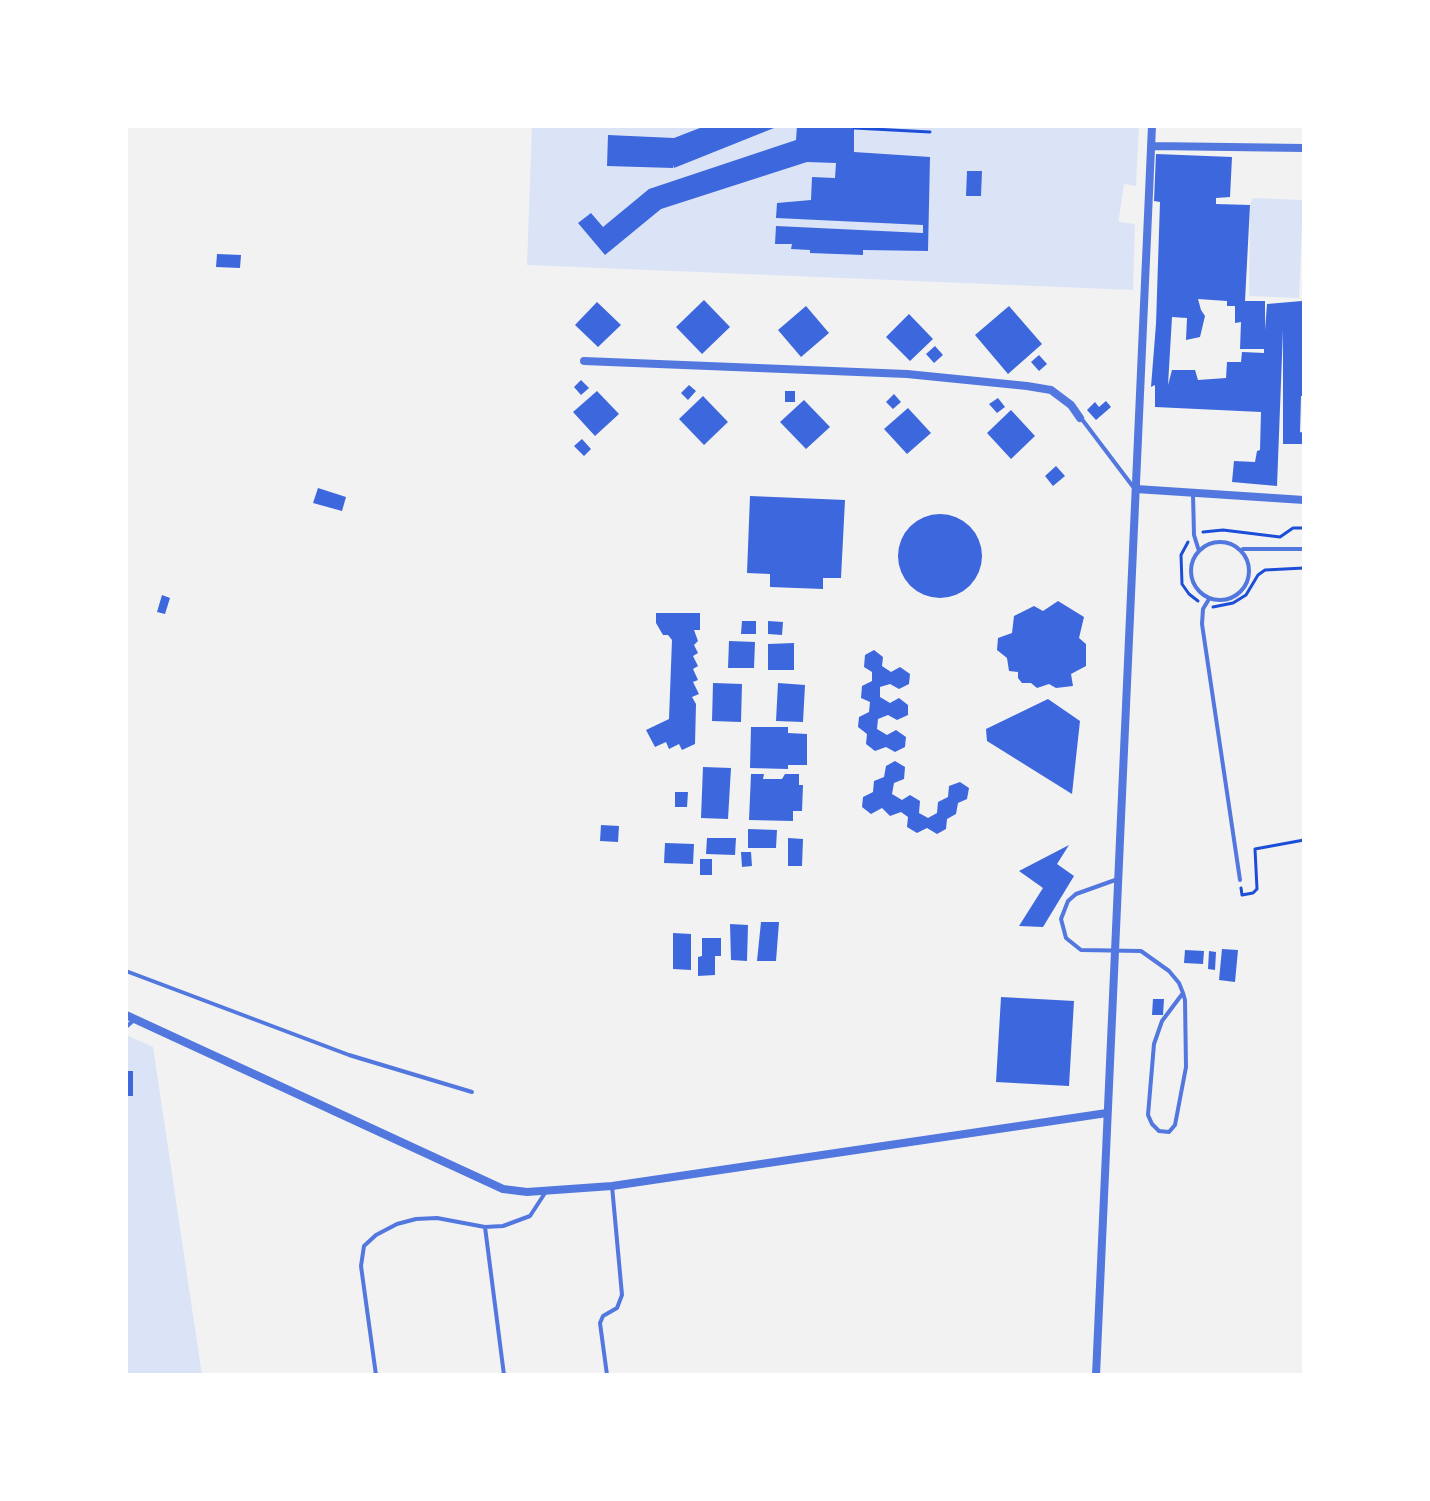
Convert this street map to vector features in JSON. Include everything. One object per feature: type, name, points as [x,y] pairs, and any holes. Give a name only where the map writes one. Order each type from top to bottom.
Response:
[{"type":"street","points":[[1096,1375],[1152,126]]},
{"type":"street","points":[[1152,146],[1304,148]]},
{"type":"street","points":[[584,361],[907,374],[1027,386],[1051,390],[1071,405],[1080,418]]},
{"type":"street","points":[[1136,489],[1304,500]]},
{"type":"street","points":[[131,1017],[503,1189],[546,1192],[612,1186],[1107,1113]]},
{"type":"lane","points":[[1080,418],[1136,489]]},
{"type":"lane","points":[[1193,493],[1194,535],[1199,551]]},
{"type":"lane","points":[[1220,541],[1241,549],[1248,559],[1250,570],[1242,592],[1221,601],[1208,601],[1193,583],[1190,572],[1192,560],[1208,544],[1220,541]]},
{"type":"lane","points":[[1241,549],[1304,549]]},
{"type":"lane","points":[[1208,601],[1202,624],[1240,880]]},
{"type":"lane","points":[[1118,879],[1076,894],[1068,901],[1061,919],[1066,938],[1081,950],[1141,951],[1151,956],[1179,983],[1183,993],[1186,1014],[1186,1067],[1179,1115],[1169,1132],[1159,1131],[1148,1115],[1154,1044],[1162,1021],[1183,993]]},
{"type":"lane","points":[[126,971],[349,1055],[472,1092]]},
{"type":"lane","points":[[126,1027],[131,1017]]},
{"type":"lane","points":[[607,1375],[600,1323],[603,1316],[617,1308],[622,1295],[612,1186]]},
{"type":"lane","points":[[376,1375],[361,1266],[364,1246],[376,1235],[397,1224],[416,1219],[437,1218],[485,1227],[503,1226],[530,1216],[546,1192]]},
{"type":"lane","points":[[485,1227],[504,1375]]},
{"type":"path","points":[[854,128],[930,132]]},
{"type":"path","points":[[1304,528],[1293,528],[1280,537],[1212,529],[1194,535],[1181,555],[1182,584],[1195,601],[1208,601],[1212,607],[1233,603],[1246,595],[1258,575],[1265,570],[1304,568]]},
{"type":"path","points":[[1240,880],[1242,895],[1257,889],[1253,853],[1258,847],[1304,840]]},
{"type":"shaded area","points":[[532,126],[1139,126],[1136,186],[1124,184],[1119,218],[1119,222],[1135,224],[1133,290],[527,265]]},
{"type":"shaded area","points":[[1253,198],[1303,200],[1299,298],[1249,296],[1250,205]]},
{"type":"shaded area","points":[[126,1035],[153,1047],[202,1375],[126,1375]]},
{"type":"building","points":[[705,126],[779,126],[674,168],[673,165],[673,168],[607,166],[608,135],[674,138]]},
{"type":"building","points":[[797,126],[854,126],[854,152],[930,157],[928,251],[863,250],[863,255],[810,253],[810,250],[791,249],[792,244],[775,244],[776,226],[923,233],[923,225],[776,218],[777,203],[811,200],[812,177],[835,178],[836,163],[807,162],[661,209],[605,255],[578,223],[591,213],[603,227],[649,189],[796,140]]},
{"type":"building","points":[[1156,154],[1232,157],[1230,197],[1216,198],[1216,204],[1250,205],[1245,301],[1265,301],[1265,330],[1267,304],[1302,301],[1304,396],[1301,396],[1300,432],[1304,433],[1304,444],[1283,444],[1283,330],[1277,486],[1232,482],[1234,461],[1255,462],[1260,450],[1261,412],[1155,407],[1155,385],[1151,387],[1160,202],[1154,201]],"holes":[[[1198,299],[1227,301],[1227,306],[1235,306],[1235,323],[1241,322],[1240,349],[1264,349],[1264,353],[1242,352],[1241,362],[1227,362],[1226,378],[1198,380],[1195,370],[1172,370],[1168,385],[1172,317],[1187,318],[1186,340],[1200,337],[1205,316]]]},
{"type":"building","points":[[967,171],[982,171],[981,196],[966,196]]},
{"type":"building","points":[[217,254],[241,255],[240,268],[216,267]]},
{"type":"building","points":[[704,300],[730,327],[702,354],[676,327]]},
{"type":"building","points":[[597,302],[621,325],[598,347],[575,325]]},
{"type":"building","points":[[806,306],[829,333],[801,357],[778,330]]},
{"type":"building","points":[[1009,306],[1042,344],[1008,374],[975,335]]},
{"type":"building","points":[[909,314],[933,339],[910,361],[886,337]]},
{"type":"building","points":[[935,346],[943,355],[934,363],[926,354]]},
{"type":"building","points":[[1039,355],[1047,364],[1039,371],[1031,362]]},
{"type":"building","points":[[581,380],[589,388],[581,395],[574,387]]},
{"type":"building","points":[[689,385],[696,391],[688,400],[681,393]]},
{"type":"building","points":[[597,391],[619,414],[595,436],[573,412]]},
{"type":"building","points":[[785,391],[795,391],[795,402],[785,402]]},
{"type":"building","points":[[894,394],[901,402],[893,409],[886,402]]},
{"type":"building","points":[[703,396],[728,422],[704,445],[679,419]]},
{"type":"building","points":[[998,398],[1005,407],[997,413],[989,404]]},
{"type":"building","points":[[804,400],[830,427],[806,449],[780,422]]},
{"type":"building","points":[[1106,401],[1111,407],[1096,420],[1087,410],[1095,402],[1099,407]]},
{"type":"building","points":[[908,408],[931,433],[907,454],[884,429]]},
{"type":"building","points":[[1011,410],[1035,436],[1011,459],[987,433]]},
{"type":"building","points":[[582,439],[591,449],[584,456],[574,446]]},
{"type":"building","points":[[1056,466],[1065,476],[1053,486],[1045,476]]},
{"type":"building","points":[[318,488],[346,497],[342,511],[313,503]]},
{"type":"building","points":[[750,496],[845,500],[841,578],[823,578],[823,589],[770,587],[770,574],[747,573]]},
{"type":"building","points":[[932,514],[948,514],[964,521],[975,532],[982,556],[979,572],[970,586],[948,598],[932,598],[916,591],[905,580],[898,564],[898,548],[905,532],[916,521]]},
{"type":"building","points":[[162,595],[170,598],[165,614],[157,612]]},
{"type":"building","points":[[1058,601],[1084,617],[1079,638],[1086,644],[1086,666],[1071,674],[1073,686],[1056,688],[1049,684],[1037,688],[1031,683],[1022,683],[1018,672],[1009,671],[1007,658],[997,650],[998,638],[1012,633],[1014,616],[1034,606],[1043,611]]},
{"type":"building","points":[[656,613],[700,613],[700,630],[694,630],[698,641],[694,645],[698,653],[693,656],[698,666],[693,669],[698,680],[693,682],[699,694],[692,697],[696,704],[695,744],[682,750],[679,744],[669,749],[666,742],[655,747],[646,730],[669,719],[672,640],[668,635],[663,635],[656,623]]},
{"type":"building","points":[[742,621],[756,621],[756,634],[741,634]]},
{"type":"building","points":[[768,621],[783,622],[782,635],[768,634]]},
{"type":"building","points":[[729,641],[755,642],[754,668],[728,668]]},
{"type":"building","points":[[794,643],[794,670],[768,670],[768,644]]},
{"type":"building","points":[[874,650],[883,657],[882,666],[891,672],[900,667],[910,674],[909,684],[899,689],[890,684],[880,687],[880,697],[890,703],[899,698],[908,705],[908,715],[897,720],[888,715],[878,719],[877,729],[887,735],[896,730],[906,737],[905,747],[895,752],[886,747],[875,751],[866,744],[867,734],[858,727],[859,717],[869,712],[870,702],[861,698],[862,686],[872,681],[872,672],[864,667],[865,655]]},
{"type":"building","points":[[713,683],[742,684],[741,722],[712,721]]},
{"type":"building","points":[[778,683],[805,685],[803,722],[776,721]]},
{"type":"building","points":[[1048,699],[1080,721],[1072,794],[987,741],[986,729]]},
{"type":"building","points":[[751,727],[788,727],[788,733],[807,734],[807,765],[788,765],[788,769],[750,768]]},
{"type":"building","points":[[895,761],[905,767],[904,779],[894,783],[892,794],[902,800],[910,795],[920,801],[919,813],[928,818],[937,813],[938,802],[948,797],[949,786],[960,782],[969,788],[967,799],[958,803],[956,814],[947,819],[946,829],[937,834],[927,828],[917,833],[907,827],[908,817],[901,812],[890,816],[882,808],[871,814],[862,807],[863,797],[873,792],[874,781],[884,777],[886,766]]},
{"type":"building","points":[[703,767],[731,768],[728,819],[701,818]]},
{"type":"building","points":[[751,774],[764,774],[763,779],[782,779],[785,774],[799,774],[799,785],[803,785],[802,811],[793,811],[793,821],[749,820]]},
{"type":"building","points":[[675,792],[688,792],[687,807],[675,807]]},
{"type":"building","points":[[601,825],[619,826],[618,842],[600,841]]},
{"type":"building","points":[[748,829],[777,830],[776,848],[748,848]]},
{"type":"building","points":[[707,838],[736,838],[735,855],[706,854]]},
{"type":"building","points":[[788,838],[803,839],[802,866],[788,866]]},
{"type":"building","points":[[665,843],[694,844],[693,864],[664,863]]},
{"type":"building","points":[[1069,845],[1057,864],[1074,876],[1043,927],[1019,926],[1043,888],[1019,871]]},
{"type":"building","points":[[741,852],[751,852],[752,866],[742,867]]},
{"type":"building","points":[[700,859],[712,859],[712,875],[700,875]]},
{"type":"building","points":[[761,922],[779,922],[776,961],[757,961]]},
{"type":"building","points":[[730,924],[748,925],[747,961],[731,960]]},
{"type":"building","points":[[673,933],[691,934],[691,970],[673,969]]},
{"type":"building","points":[[702,938],[721,938],[721,956],[715,956],[715,975],[698,976]]},
{"type":"building","points":[[1222,949],[1238,950],[1235,982],[1219,980]]},
{"type":"building","points":[[1185,950],[1204,951],[1203,964],[1184,963]]},
{"type":"building","points":[[1209,951],[1216,952],[1215,970],[1208,969]]},
{"type":"building","points":[[1001,997],[1074,1001],[1069,1086],[996,1082]]},
{"type":"building","points":[[1153,999],[1164,999],[1163,1015],[1152,1015]]},
{"type":"building","points":[[126,1071],[133,1071],[133,1096],[126,1096]]}]
